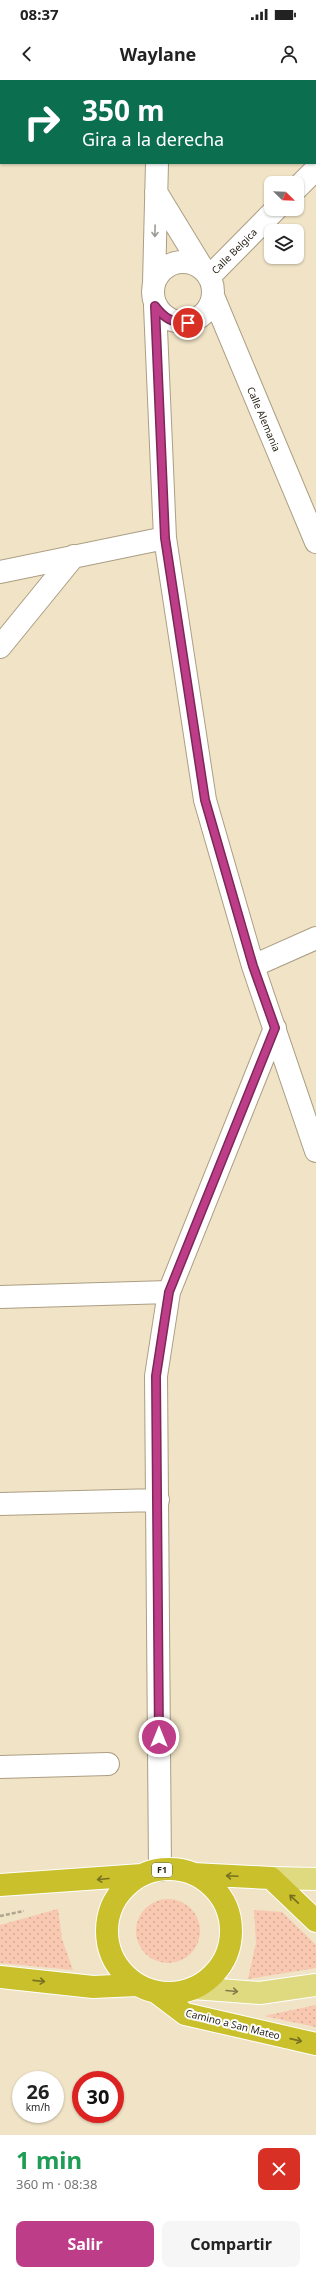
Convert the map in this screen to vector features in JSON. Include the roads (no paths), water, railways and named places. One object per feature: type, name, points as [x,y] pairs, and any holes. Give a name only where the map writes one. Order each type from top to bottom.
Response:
[{"type":"highway","name":"F1","points":[[0,1885],[177,1870],[193,1874],[271,1878]]},
{"type":"highway","name":"F1","points":[[146,1989],[123,1973],[112,1957],[107,1939],[108,1920],[114,1901],[126,1886],[151,1872]]},
{"type":"highway","name":"F1","points":[[0,1977],[93,1987],[146,1989],[175,1994],[194,1988],[210,1977],[223,1960],[230,1941],[230,1920],[223,1901],[210,1885],[193,1874]]},
{"type":"highway","points":[[271,1878],[316,1921]]},
{"type":"highway","name":"Camino a San Mateo","points":[[146,1989],[185,2014],[316,2044]]},
{"type":"main road","name":"F1","points":[[271,1878],[316,1879]]},
{"type":"main road","name":"F1","points":[[194,1988],[260,1993],[316,1985]]},
{"type":"street","points":[[157,164],[154,283],[152,291],[155,306],[165,538],[205,800],[253,966],[316,1151]]},
{"type":"street","points":[[304,181],[316,169]]},
{"type":"street","name":"Calle Alemania","points":[[156,192],[209,281],[316,542]]},
{"type":"street","name":"Calle Belgica","points":[[209,281],[269,216]]},
{"type":"street","points":[[154,283],[163,269],[175,263],[188,262],[209,281],[205,314],[188,323],[178,323],[168,320],[155,306]]},
{"type":"street","points":[[0,572],[165,538]]},
{"type":"street","points":[[0,647],[74,556]]},
{"type":"street","points":[[253,966],[316,938]]},
{"type":"street","points":[[151,1872],[158,1500],[156,1376],[169,1292],[275,1028]]},
{"type":"street","points":[[0,1297],[169,1292]]},
{"type":"street","points":[[0,1504],[158,1500]]},
{"type":"street","points":[[0,1768],[108,1764]]}]
